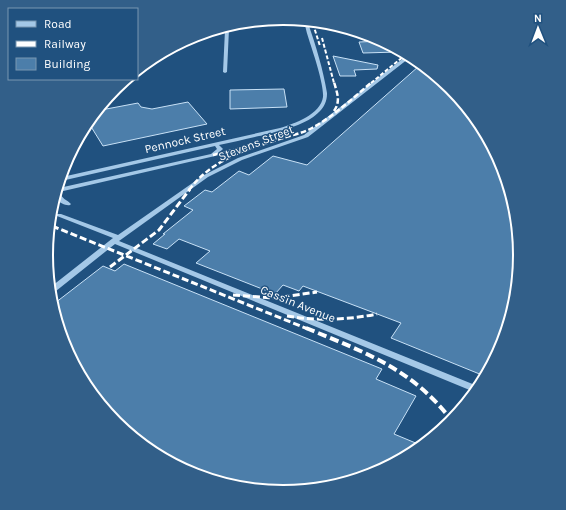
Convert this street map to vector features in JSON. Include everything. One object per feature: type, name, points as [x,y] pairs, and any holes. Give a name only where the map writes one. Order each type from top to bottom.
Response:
[{"type":"street","name":"Pennock Street","points":[[66,178],[289,127],[312,115],[320,108],[325,95],[307,26]]},
{"type":"street","points":[[225,72],[227,32]]},
{"type":"street","name":"Stevens Street","points":[[55,287],[193,184],[222,167],[259,151],[306,136],[404,60]]},
{"type":"street","points":[[63,189],[213,155],[220,149],[216,144]]},
{"type":"street","points":[[60,200],[68,204]]},
{"type":"street","name":"Cassin Avenue","points":[[56,214],[471,387]]},
{"type":"building","points":[[359,42],[368,42],[391,52],[363,53]]},
{"type":"building","points":[[333,56],[378,65],[377,69],[354,70],[356,76],[340,76]]},
{"type":"building","points":[[417,68],[435,82],[456,103],[482,140],[501,181],[509,210],[513,240],[513,270],[509,300],[501,329],[489,357],[480,374],[391,338],[401,323],[303,286],[299,291],[283,285],[275,294],[196,263],[210,251],[179,239],[167,249],[153,244],[193,210],[184,206],[205,190],[212,192],[239,171],[249,175],[273,156],[307,165]]},
{"type":"building","points":[[284,89],[287,107],[230,109],[230,90]]},
{"type":"building","points":[[188,102],[207,124],[103,146],[92,128],[105,109],[138,103],[141,107],[152,109]]},
{"type":"building","points":[[124,264],[382,369],[376,379],[416,396],[394,434],[415,443],[385,461],[357,473],[328,481],[298,485],[268,485],[238,481],[209,473],[168,454],[131,428],[110,407],[84,370],[65,329],[57,301],[103,266],[115,271]]},
{"type":"railway","points":[[314,27],[320,46]]},
{"type":"railway","points":[[322,38],[334,83]]},
{"type":"railway","points":[[371,83],[401,58]]},
{"type":"railway","points":[[334,82],[338,100],[334,111]]},
{"type":"railway","points":[[189,190],[208,170],[232,156],[312,128],[328,118],[372,82]]},
{"type":"railway","points":[[213,155],[238,149]]},
{"type":"railway","points":[[125,255],[159,230],[190,189]]},
{"type":"railway","points":[[55,227],[125,255]]},
{"type":"railway","points":[[110,267],[125,255]]},
{"type":"railway","points":[[125,255],[308,329]]},
{"type":"railway","points":[[233,295],[275,298],[317,292]]},
{"type":"railway","points":[[287,316],[310,319],[332,319],[355,318],[377,314]]},
{"type":"railway","points":[[306,328],[367,354],[404,375],[421,388],[448,416]]}]
